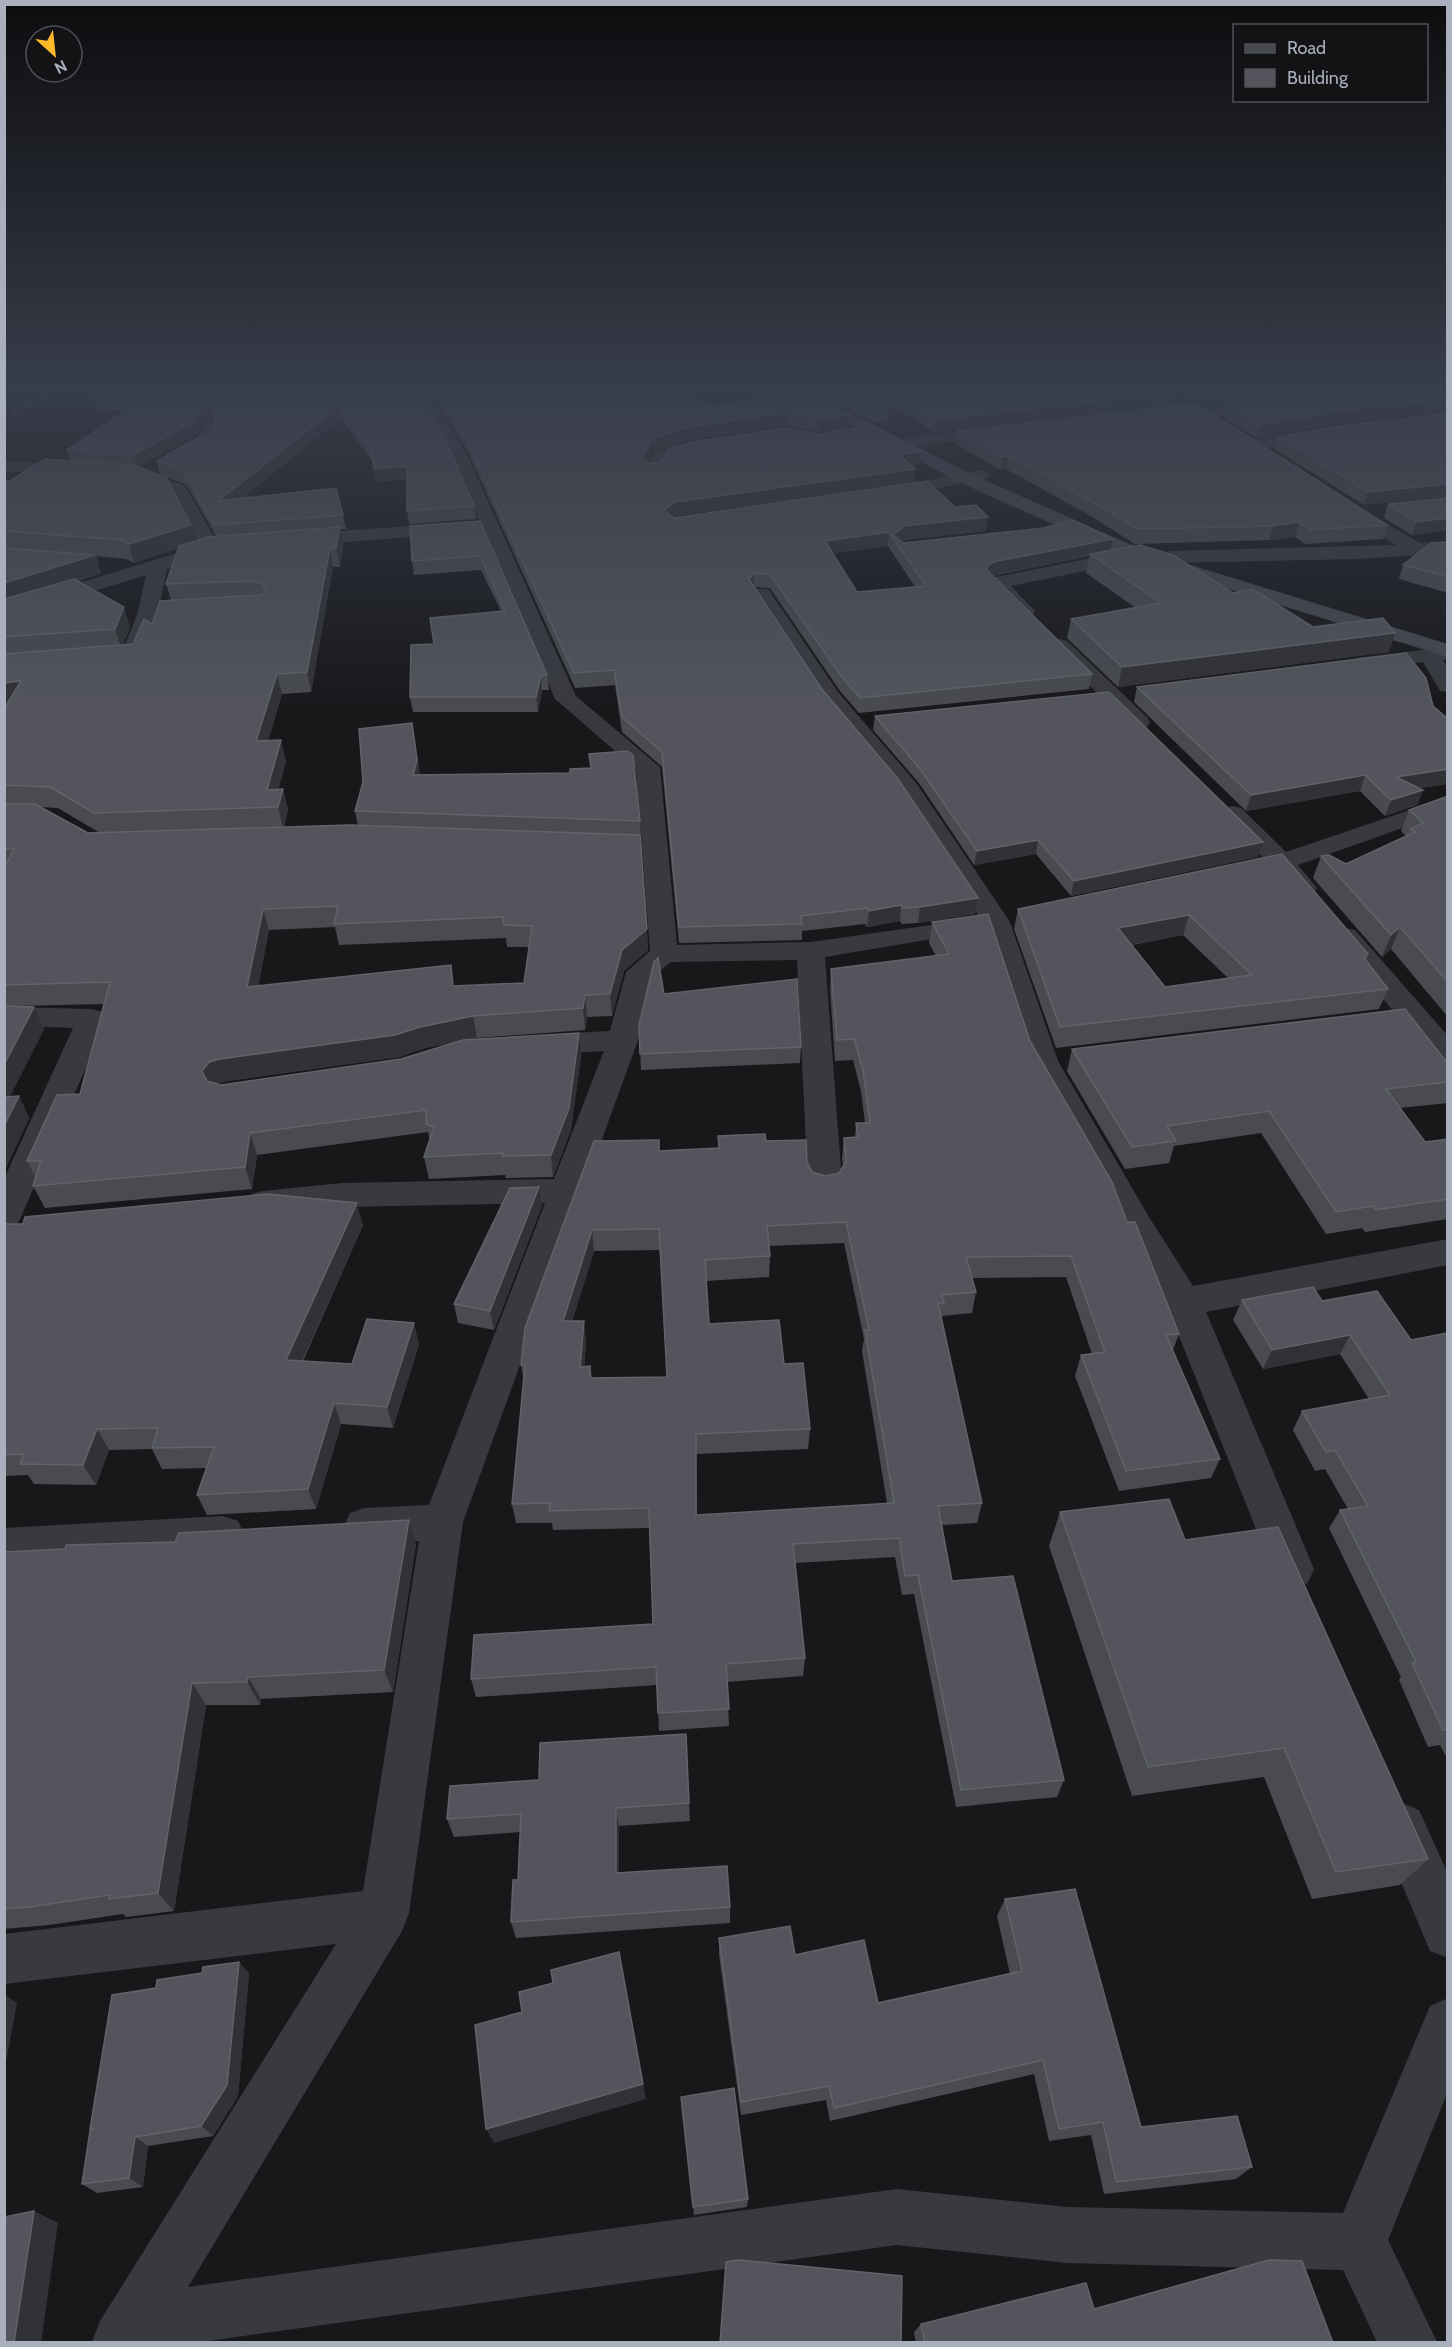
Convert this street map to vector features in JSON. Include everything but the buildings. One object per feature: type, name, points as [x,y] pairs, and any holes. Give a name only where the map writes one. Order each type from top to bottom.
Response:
[{"type":"street","points":[[181,495],[210,548]]},
{"type":"street","points":[[476,495],[566,699],[648,767],[654,809],[642,847],[664,954]]},
{"type":"street","points":[[1013,495],[1076,524],[1153,554],[1443,651]]},
{"type":"street","points":[[1330,495],[1416,549]]},
{"type":"street","points":[[1359,513],[1392,509]]},
{"type":"street","points":[[1042,533],[1076,524]]},
{"type":"street","points":[[275,542],[489,526]]},
{"type":"street","points":[[4,613],[210,548],[232,546]]},
{"type":"street","points":[[1154,737],[1100,697],[1041,627],[996,583],[1153,554],[1448,547]]},
{"type":"street","points":[[1153,554],[1443,651]]},
{"type":"street","points":[[97,565],[151,566]]},
{"type":"street","points":[[108,658],[131,656],[148,612],[151,566]]},
{"type":"street","points":[[761,593],[830,696],[864,721],[908,789],[1007,919],[1043,1061],[1137,1226],[1184,1302],[1305,1597]]},
{"type":"street","points":[[148,612],[170,612]]},
{"type":"street","points":[[1347,666],[1443,651]]},
{"type":"street","points":[[1443,651],[1448,686]]},
{"type":"street","points":[[1100,697],[1135,693]]},
{"type":"street","points":[[1214,795],[1282,862],[1448,1056]]},
{"type":"street","points":[[1236,871],[1282,862],[1448,804]]},
{"type":"street","points":[[126,2335],[384,1913],[443,1522],[623,1040],[640,972],[664,954],[811,951],[1007,919]]},
{"type":"street","points":[[811,951],[825,1183]]},
{"type":"street","points":[[4,1016],[93,1019],[4,1217]]},
{"type":"street","points":[[1378,1021],[1413,1017]]},
{"type":"street","points":[[511,1047],[623,1040]]},
{"type":"street","points":[[1043,1061],[1078,1057]]},
{"type":"street","points":[[237,1205],[342,1195],[567,1191]]},
{"type":"street","points":[[4,1227],[39,1224]]},
{"type":"street","points":[[1184,1302],[1448,1252]]},
{"type":"street","points":[[325,1529],[443,1522]]},
{"type":"street","points":[[4,1547],[254,1533]]},
{"type":"street","points":[[1392,1803],[1448,1933]]},
{"type":"street","points":[[4,1959],[384,1913]]},
{"type":"street","points":[[1408,2343],[1359,2242],[1448,2024]]},
{"type":"street","points":[[126,2335],[207,2312],[897,2217],[1067,2235],[1359,2242]]}]
